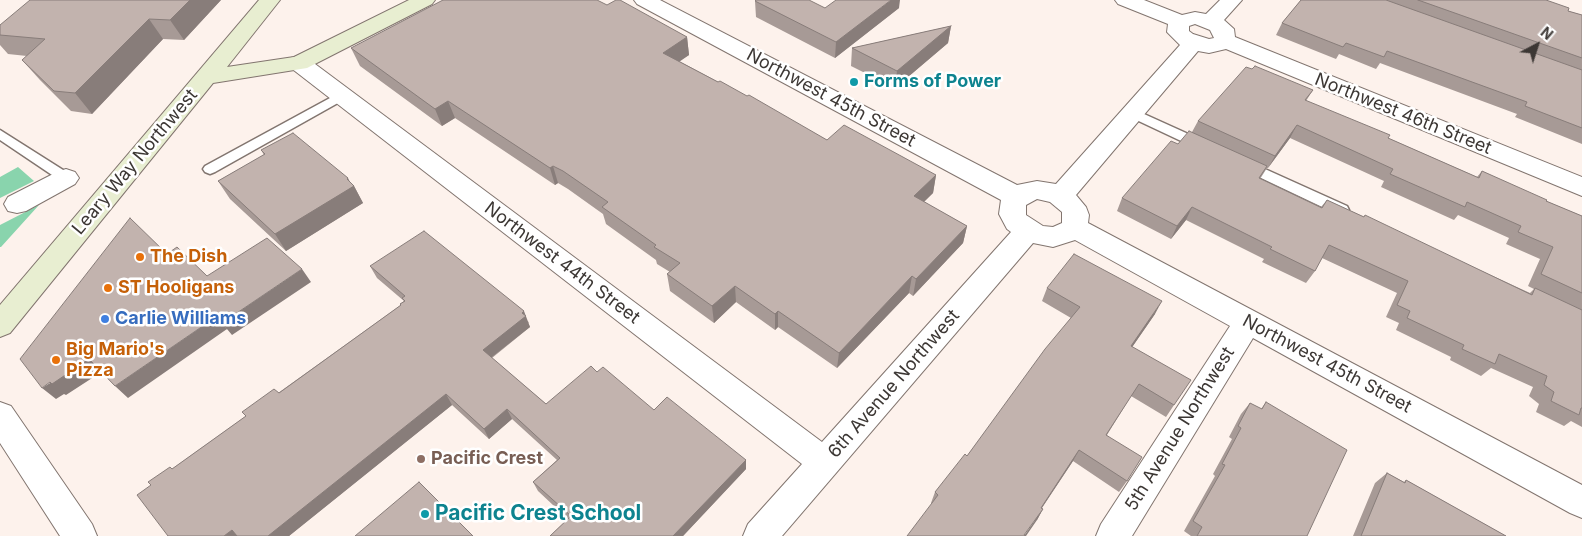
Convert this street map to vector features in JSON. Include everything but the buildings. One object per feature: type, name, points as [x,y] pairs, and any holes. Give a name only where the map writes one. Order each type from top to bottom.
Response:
[{"type":"main road","name":"Leary Way Northwest","points":[[0,325],[168,121],[208,77],[270,0]]},
{"type":"main road","points":[[208,77],[299,63],[425,0]]},
{"type":"street","name":"Northwest 45th Street","points":[[644,0],[1018,197]]},
{"type":"street","points":[[1125,0],[1180,22],[1195,18],[1218,31]]},
{"type":"street","points":[[1180,22],[1177,27],[1178,32],[1193,43],[1209,46],[1216,45],[1218,31],[1232,0]]},
{"type":"street","name":"Northwest 46th Street","points":[[1218,31],[1582,187]]},
{"type":"street","points":[[1060,196],[1193,43]]},
{"type":"street","name":"Northwest 44th Street","points":[[299,63],[825,463]]},
{"type":"street","points":[[6,210],[66,178]]},
{"type":"street","points":[[1037,190],[1060,196],[1073,207],[1076,215],[1073,227],[1063,234],[1053,237],[1028,231],[1016,222],[1012,214],[1012,207],[1018,197],[1027,191],[1037,190]]},
{"type":"street","name":"Northwest 45th Street","points":[[1073,227],[1582,502]]},
{"type":"street","name":"6th Avenue Northwest","points":[[760,536],[1028,231]]},
{"type":"street","name":"5th Avenue Northwest","points":[[1113,536],[1248,322]]},
{"type":"street","points":[[0,416],[80,536]]},
{"type":"lane","points":[[210,169],[341,96]]},
{"type":"lane","points":[[1133,113],[1211,149]]},
{"type":"lane","points":[[0,134],[66,178]]},
{"type":"lane","points":[[0,149],[20,148]]},
{"type":"lane","points":[[1229,158],[1356,216]]},
{"type":"green space","points":[[18,167],[34,181],[0,198],[0,177]]},
{"type":"green space","points":[[39,205],[1,247],[0,247],[0,225]]},
{"type":"place","name":"Forms of Power","points":[[854,82]]},
{"type":"place","name":"The Dish","points":[[140,257]]},
{"type":"place","name":"ST Hooligans","points":[[108,288]]},
{"type":"place","name":"Carlie Williams","points":[[105,319]]},
{"type":"place","name":"Big Mario's Pizza","points":[[56,360]]},
{"type":"place","name":"Pacific Crest","points":[[421,459]]},
{"type":"place","name":"Pacific Crest School","points":[[425,514]]}]
